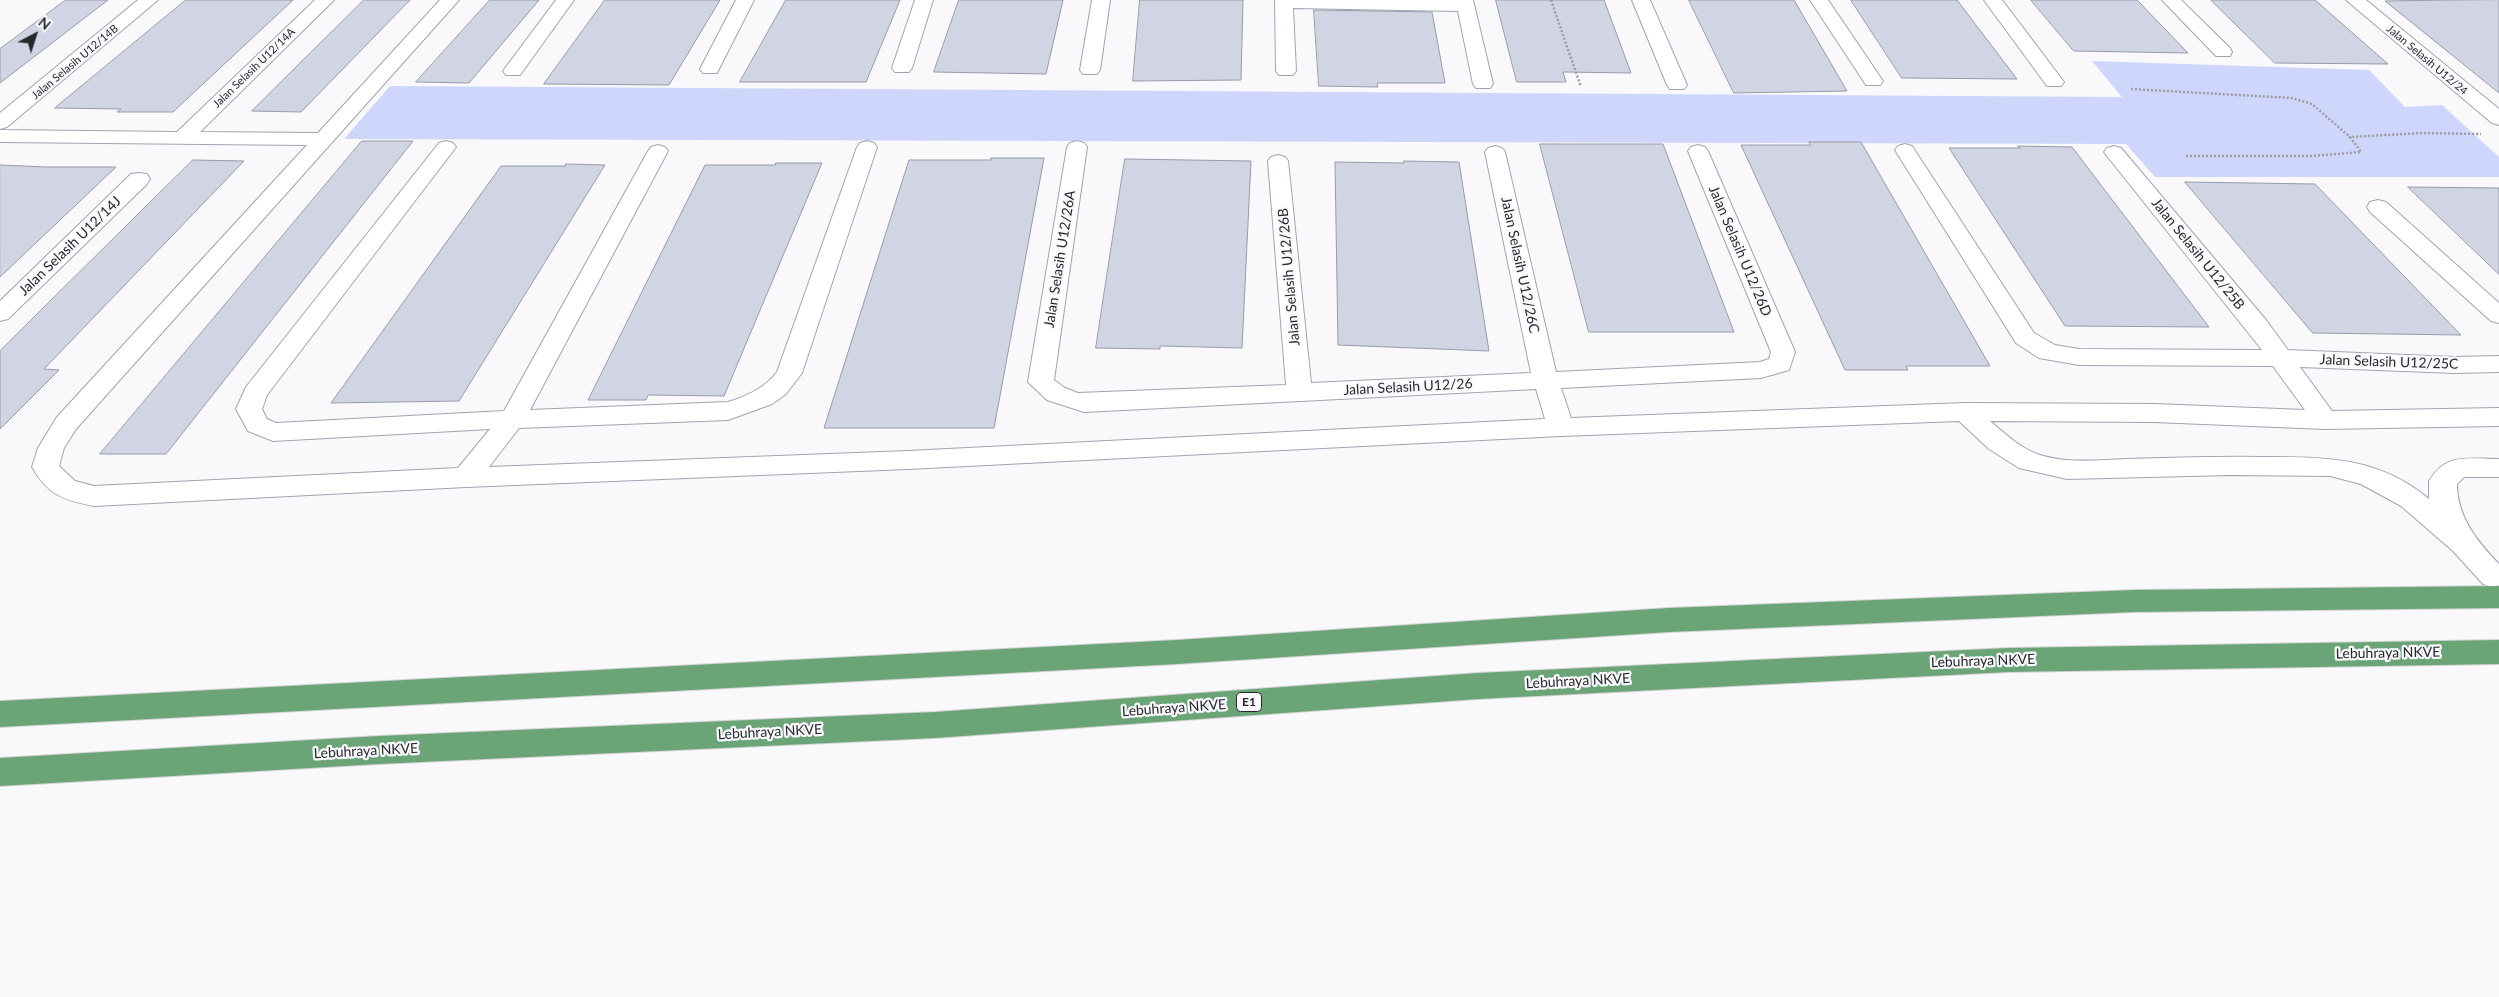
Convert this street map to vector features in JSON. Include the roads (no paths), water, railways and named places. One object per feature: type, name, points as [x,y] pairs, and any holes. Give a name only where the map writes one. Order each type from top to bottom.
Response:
[{"type":"highway","points":[[0,714],[1177,652],[1669,620],[2134,601],[2492,592]]},
{"type":"highway","name":"Lebuhraya NKVE","points":[[0,772],[369,750],[935,725],[1478,686],[2009,660],[2499,652]]},
{"type":"street","name":"Jalan Selasih U12/14B","points":[[0,123],[149,0]]},
{"type":"street","name":"Jalan Selasih U12/14A","points":[[183,137],[325,0]]},
{"type":"street","points":[[450,0],[322,139],[66,424],[51,448],[45,468],[55,483],[72,492],[94,496],[466,477],[908,460],[1561,427],[1965,412],[2154,412],[2325,420],[2499,417]]},
{"type":"street","points":[[513,72],[566,0]]},
{"type":"street","points":[[710,69],[745,0]]},
{"type":"street","points":[[902,68],[924,0]]},
{"type":"street","points":[[1090,70],[1101,0]]},
{"type":"street","points":[[1641,0],[1677,85]]},
{"type":"street","points":[[1819,0],[1873,80]]},
{"type":"street","points":[[1993,0],[2054,82]]},
{"type":"street","points":[[2172,0],[2223,52]]},
{"type":"street","name":"Jalan Selasih U12/24","points":[[2355,0],[2494,127]]},
{"type":"street","points":[[1286,71],[1284,1],[1465,3],[1483,84]]},
{"type":"street","points":[[0,136],[322,139]]},
{"type":"street","points":[[446,147],[255,393],[249,409],[257,425],[273,432],[512,419],[728,411],[749,406],[768,397],[782,386],[789,373],[867,147]]},
{"type":"street","name":"Jalan Selasih U12/26A","points":[[1043,370],[1077,147]]},
{"type":"street","name":"Jalan Selasih U12/25C","points":[[1905,150],[2025,338],[2048,352],[2078,357],[2280,358],[2455,365],[2499,364]]},
{"type":"street","points":[[466,477],[512,419],[658,151]]},
{"type":"street","name":"Jalan Selasih U12/26D","points":[[1698,151],[1783,352]]},
{"type":"street","name":"Jalan Selasih U12/26C","points":[[1495,152],[1545,379],[1561,427]]},
{"type":"street","name":"Jalan Selasih U12/25B","points":[[2114,152],[2257,326],[2325,420]]},
{"type":"street","name":"Jalan Selasih U12/26B","points":[[1278,161],[1299,393]]},
{"type":"street","name":"Jalan Selasih U12/14J","points":[[0,314],[139,179]]},
{"type":"street","points":[[2378,207],[2499,316]]},
{"type":"street","name":"Jalan Selasih U12/26","points":[[1043,370],[1041,382],[1050,392],[1064,399],[1084,403],[1545,379],[1761,370],[1780,364],[1783,352]]},
{"type":"street","points":[[1965,412],[1998,444],[2028,461],[2067,470],[2231,466],[2330,467],[2369,476],[2411,499],[2463,544]]},
{"type":"street","points":[[2492,592],[2463,544],[2443,500],[2443,481],[2457,468],[2499,468]]}]
